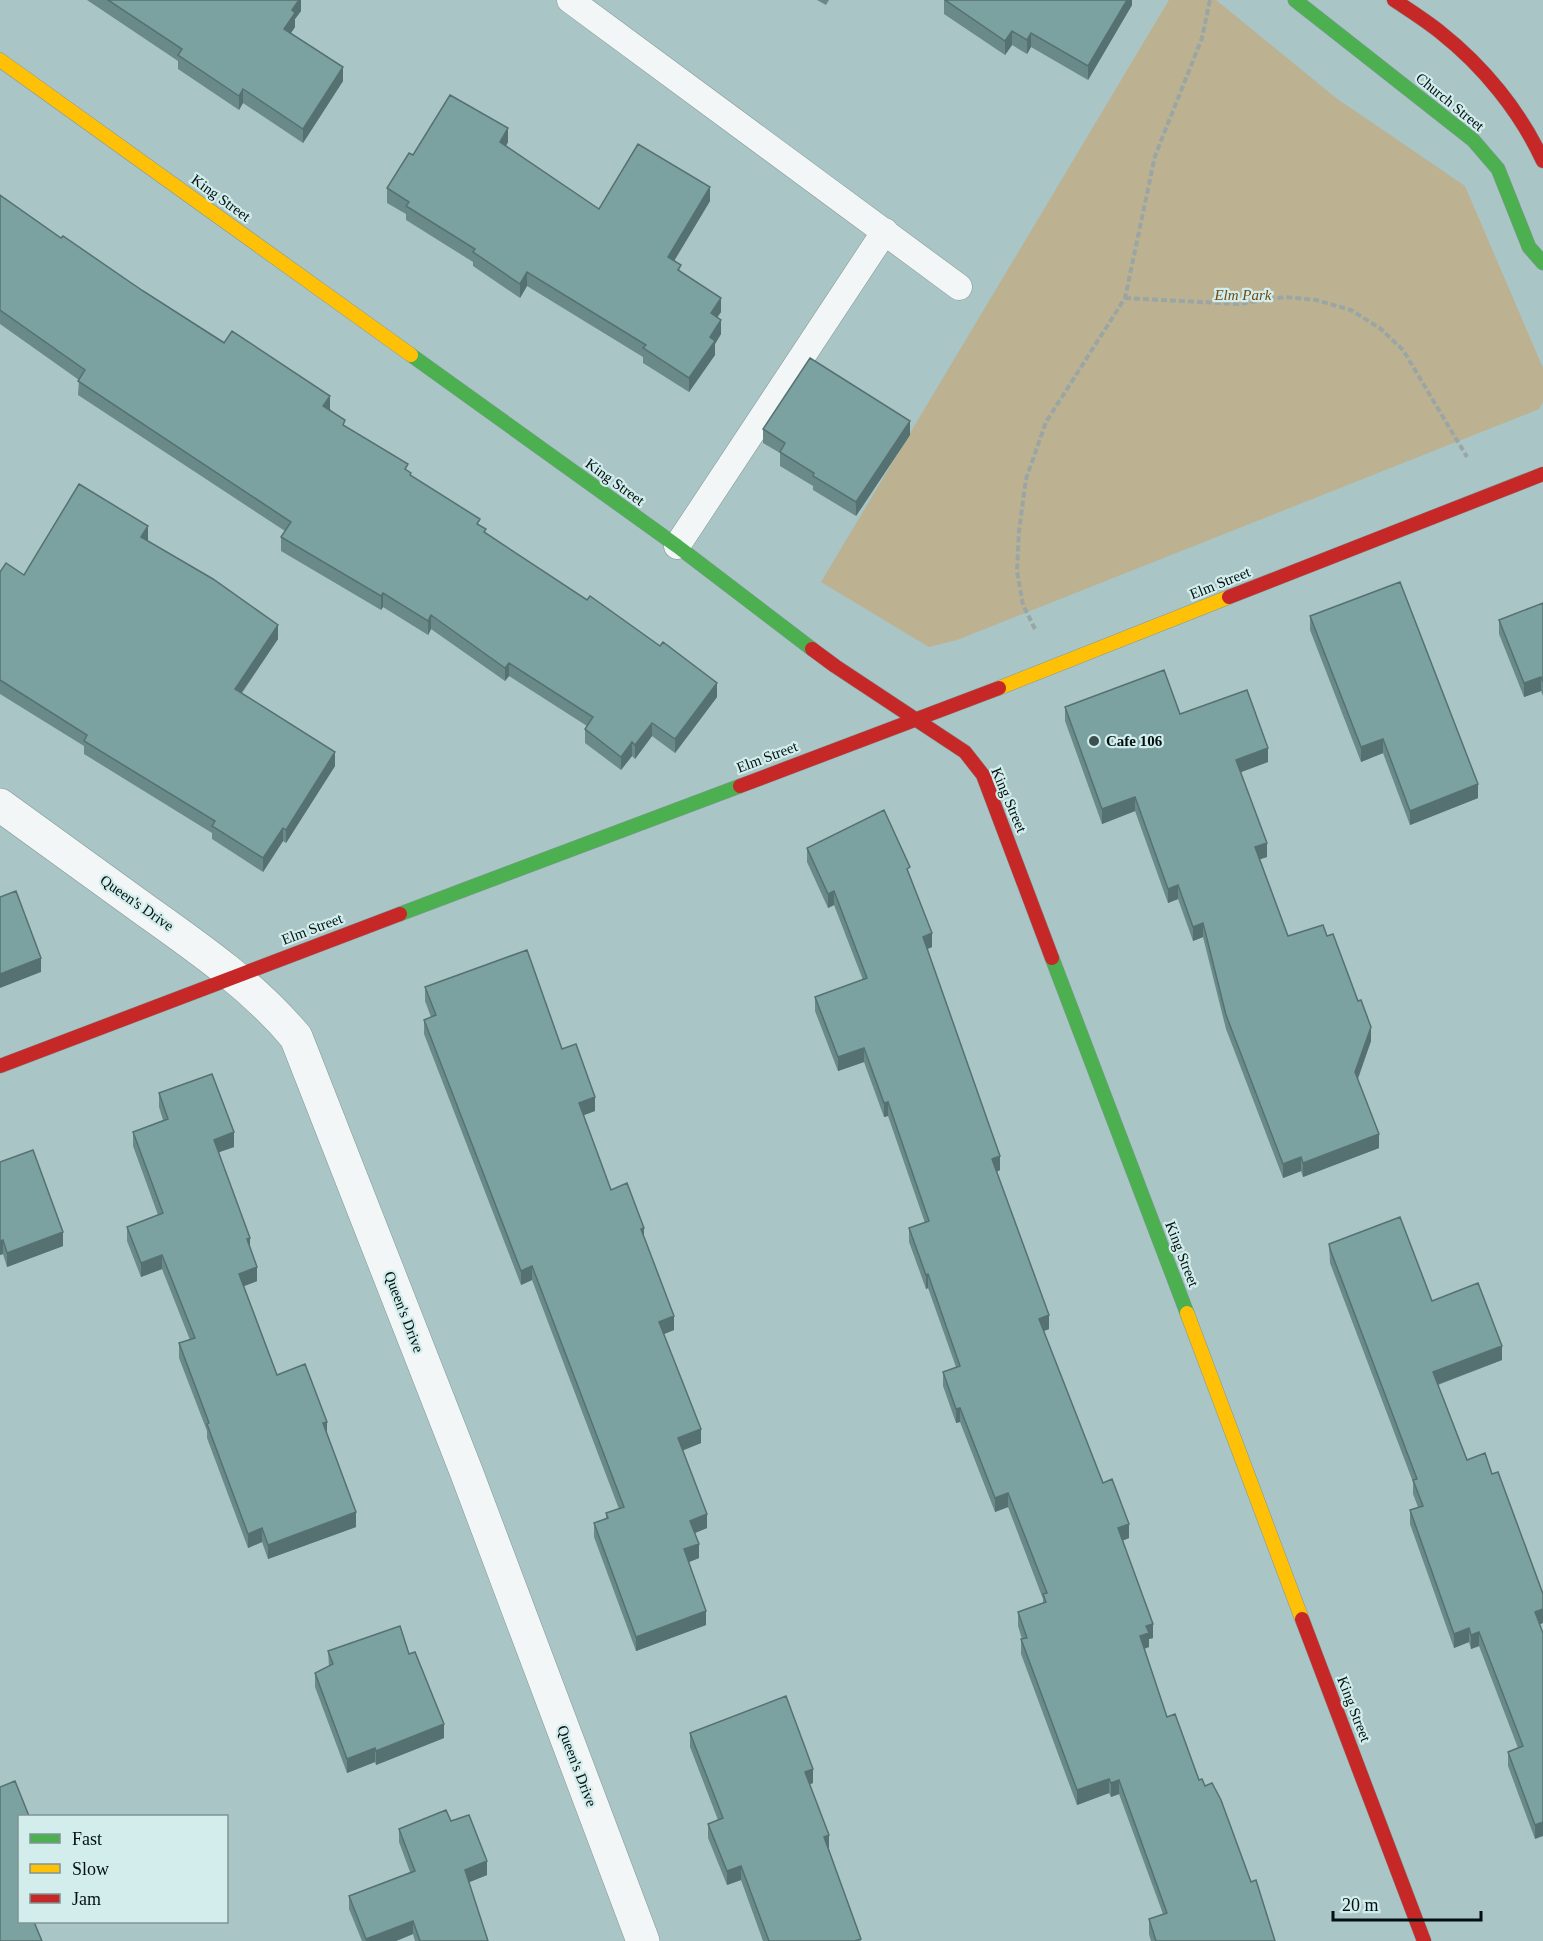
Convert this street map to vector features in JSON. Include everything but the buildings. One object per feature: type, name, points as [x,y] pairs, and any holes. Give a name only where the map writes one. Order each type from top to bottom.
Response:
[{"type":"street","name":"Church Street","points":[[1295,0],[1473,140],[1498,169],[1529,247],[1543,263]]},
{"type":"street","points":[[1394,0],[1454,43],[1504,96],[1533,136],[1543,161]]},
{"type":"street","name":"King Street","points":[[0,60],[677,546],[835,666],[965,752],[983,775],[1424,1941]]},
{"type":"street","name":"Elm Street","points":[[0,1066],[1053,668],[1543,474]]},
{"type":"street","name":"Queen's Drive","points":[[0,805],[237,976],[296,1037],[466,1470],[643,1941]]},
{"type":"lane","points":[[570,0],[959,287]]},
{"type":"lane","points":[[677,546],[885,231]]},
{"type":"path","points":[[1053,668],[1023,605],[1017,571],[1019,531],[1026,479],[1046,422],[1125,298],[1155,156],[1202,38],[1210,0]]},
{"type":"path","points":[[1125,298],[1238,304],[1286,297],[1316,300],[1350,310],[1381,329],[1403,350],[1489,494]]},
{"type":"green space","name":"Elm Park","points":[[1169,0],[1216,0],[1336,98],[1465,186],[1543,368],[1543,402],[1539,409],[957,640],[929,647],[821,582]]},
{"type":"traffic: fast","points":[[1295,0],[1473,140],[1498,169],[1529,247],[1543,263]]},
{"type":"traffic: fast","points":[[411,355],[677,546],[812,649]]},
{"type":"traffic: fast","points":[[400,914],[740,786]]},
{"type":"traffic: fast","points":[[1052,958],[1187,1313]]},
{"type":"traffic: slow","points":[[0,60],[411,355]]},
{"type":"traffic: slow","points":[[999,688],[1229,597]]},
{"type":"traffic: slow","points":[[1187,1313],[1302,1619]]},
{"type":"traffic: jam","points":[[1394,0],[1440,32],[1471,59],[1512,107],[1543,161]]},
{"type":"traffic: jam","points":[[1229,597],[1543,474]]},
{"type":"traffic: jam","points":[[812,649],[965,752],[983,775],[1052,958]]},
{"type":"traffic: jam","points":[[740,786],[999,688]]},
{"type":"traffic: jam","points":[[0,1066],[400,914]]},
{"type":"traffic: jam","points":[[1302,1619],[1424,1941]]},
{"type":"place","name":"Cafe 106","points":[[1094,741]]}]
